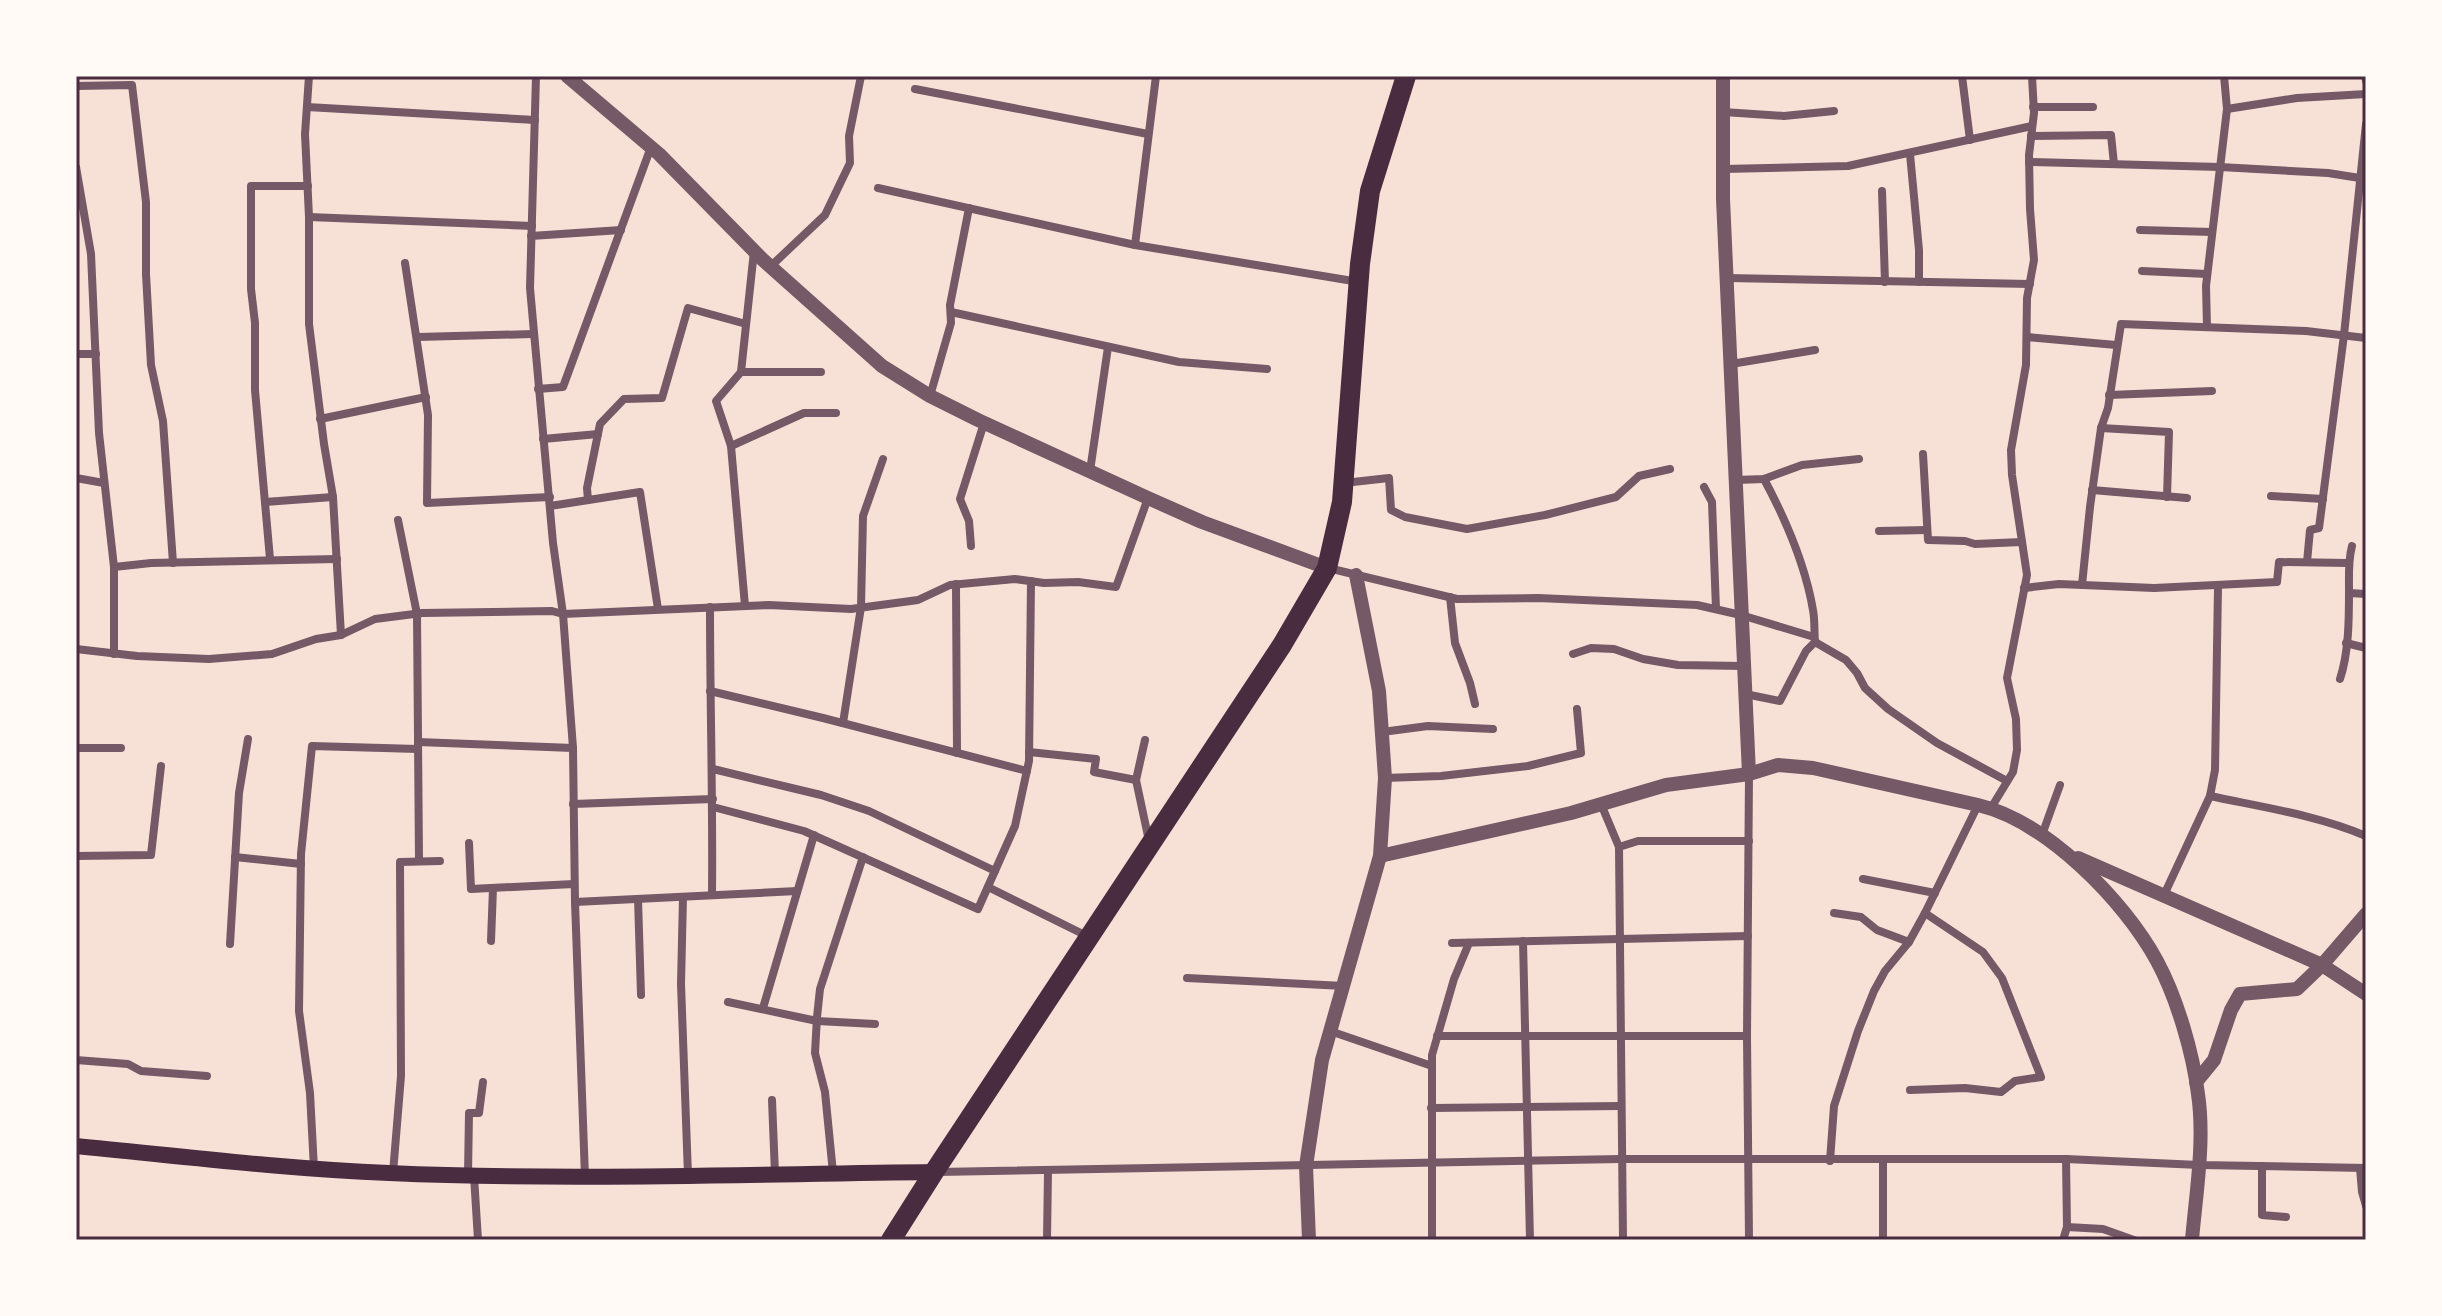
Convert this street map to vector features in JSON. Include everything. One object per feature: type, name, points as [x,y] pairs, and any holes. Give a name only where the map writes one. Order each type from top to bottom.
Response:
[{"type":"main road","points":[[891,1240],[1282,645],[1327,568],[1342,502],[1359,282],[1370,191],[1406,76]]},
{"type":"main road","points":[[76,1146],[314,1169],[393,1173],[585,1177],[934,1172]]},
{"type":"street","points":[[309,76],[305,134],[309,324],[333,497],[341,635]]},
{"type":"street","points":[[536,76],[530,288],[563,614],[573,748],[574,884],[585,1177]]},
{"type":"street","points":[[567,76],[651,147],[754,250],[882,366],[930,396],[984,423],[1202,522],[1327,568],[1450,597],[1681,604],[1716,609],[1814,639],[1846,660],[1865,688],[1888,709],[1937,743],[2007,781]]},
{"type":"street","points":[[771,266],[825,215],[850,163],[849,136],[861,76]]},
{"type":"street","points":[[1135,245],[1156,76]]},
{"type":"street","points":[[1723,76],[1727,278],[1749,774],[1749,1240]]},
{"type":"street","points":[[1962,76],[1970,140]]},
{"type":"street","points":[[1830,1161],[1834,1106],[1874,991],[1885,971],[1909,942],[1984,806],[2013,772],[2017,750],[2016,719],[2007,678],[2027,575],[2011,450],[2026,365],[2027,298],[2034,260],[2029,162],[2032,76]]},
{"type":"street","points":[[2207,327],[2207,274],[2227,109],[2224,76]]},
{"type":"street","points":[[76,86],[132,85],[146,202],[151,365],[163,421],[173,563]]},
{"type":"street","points":[[915,89],[1148,134]]},
{"type":"street","points":[[2227,109],[2297,98],[2366,94]]},
{"type":"street","points":[[307,107],[535,120]]},
{"type":"street","points":[[2033,107],[2093,107]]},
{"type":"street","points":[[1723,112],[1784,116],[1834,111]]},
{"type":"street","points":[[2307,562],[2310,530],[2319,528],[2323,499],[2363,179],[2366,124]]},
{"type":"street","points":[[1723,169],[1848,166],[2032,126]]},
{"type":"street","points":[[2031,136],[2111,135],[2114,164]]},
{"type":"street","points":[[538,389],[563,387],[651,147]]},
{"type":"street","points":[[1910,154],[1919,282]]},
{"type":"street","points":[[2029,162],[2220,167],[2328,173],[2363,179]]},
{"type":"street","points":[[76,167],[81,217],[91,254],[99,433],[114,567],[114,654]]},
{"type":"street","points":[[270,559],[255,390],[251,186],[308,186]]},
{"type":"street","points":[[878,188],[1135,245],[1359,282]]},
{"type":"street","points":[[1882,191],[1885,282]]},
{"type":"street","points":[[930,396],[951,323],[969,208]]},
{"type":"street","points":[[309,217],[532,226]]},
{"type":"street","points":[[531,236],[621,230]]},
{"type":"street","points":[[2140,230],[2212,232]]},
{"type":"street","points":[[2353,246],[2366,247]]},
{"type":"street","points":[[745,606],[731,446],[716,401],[741,372],[754,250]]},
{"type":"street","points":[[405,263],[428,415],[427,503],[550,502],[640,492],[658,609]]},
{"type":"street","points":[[2142,271],[2207,274]]},
{"type":"street","points":[[1727,278],[2030,284]]},
{"type":"street","points":[[588,500],[587,488],[600,424],[624,399],[662,398],[688,308],[746,324]]},
{"type":"street","points":[[951,312],[1179,362],[1267,369]]},
{"type":"street","points":[[2082,585],[2101,428],[2108,408],[2121,324],[2366,338]]},
{"type":"street","points":[[418,337],[533,334]]},
{"type":"street","points":[[2027,337],[2116,345]]},
{"type":"street","points":[[1090,471],[1108,347]]},
{"type":"street","points":[[1731,364],[1815,350]]},
{"type":"street","points":[[76,354],[96,354]]},
{"type":"street","points":[[741,372],[821,372]]},
{"type":"street","points":[[2109,395],[2212,391]]},
{"type":"street","points":[[320,419],[426,397]]},
{"type":"street","points":[[731,446],[804,413],[836,413]]},
{"type":"street","points":[[971,546],[969,521],[960,499],[984,423]]},
{"type":"street","points":[[2101,428],[2169,432],[2167,497]]},
{"type":"street","points":[[543,439],[598,434]]},
{"type":"street","points":[[1923,454],[1928,540],[1975,544],[2022,542]]},
{"type":"street","points":[[843,723],[861,607],[863,516],[883,459]]},
{"type":"street","points":[[1736,480],[1764,479],[1802,465],[1859,459]]},
{"type":"street","points":[[1343,483],[1389,478],[1391,510],[1405,517],[1467,529],[1545,515],[1616,497],[1639,476],[1670,469]]},
{"type":"street","points":[[76,478],[104,483]]},
{"type":"street","points":[[1745,694],[1780,701],[1814,639],[1814,613],[1807,583],[1787,523],[1764,479]]},
{"type":"street","points":[[1704,487],[1712,502],[1716,609]]},
{"type":"street","points":[[2092,490],[2187,498]]},
{"type":"street","points":[[2271,496],[2323,499]]},
{"type":"street","points":[[265,502],[333,497]]},
{"type":"street","points":[[76,649],[209,659],[272,654],[316,639],[341,635],[375,619],[417,614],[552,611],[563,614],[745,606],[861,607],[918,600],[956,584],[1015,579],[1116,587],[1148,498]]},
{"type":"street","points":[[398,520],[417,614],[419,861]]},
{"type":"street","points":[[1879,531],[1927,530]]},
{"type":"street","points":[[2340,679],[2345,665],[2348,563],[2352,546]]},
{"type":"street","points":[[114,567],[270,559],[337,559]]},
{"type":"street","points":[[2024,588],[2059,584],[2218,587],[2277,582],[2279,562],[2348,563]]},
{"type":"street","points":[[1309,1240],[1306,1166],[1322,1060],[1380,856],[1385,778],[1379,691],[1356,575]]},
{"type":"street","points":[[573,804],[713,803],[814,835],[978,909],[1015,826],[1027,771],[1031,581]]},
{"type":"street","points":[[956,584],[957,753]]},
{"type":"street","points":[[2164,895],[2210,796],[2215,770],[2218,587]]},
{"type":"street","points":[[2349,593],[2366,594]]},
{"type":"street","points":[[1450,597],[1455,643],[1475,704]]},
{"type":"street","points":[[710,607],[712,895]]},
{"type":"street","points":[[2346,643],[2366,648]]},
{"type":"street","points":[[1573,654],[1591,648],[1614,649],[1643,659],[1678,665],[1744,666]]},
{"type":"street","points":[[710,691],[1027,771]]},
{"type":"street","points":[[1385,778],[1441,776],[1528,766],[1581,753],[1577,709]]},
{"type":"street","points":[[1382,732],[1428,726],[1493,729]]},
{"type":"street","points":[[230,944],[239,793],[248,739]]},
{"type":"street","points":[[1145,740],[1136,780],[1150,847]]},
{"type":"street","points":[[314,1169],[310,1093],[299,1011],[301,864],[312,746],[573,748]]},
{"type":"street","points":[[76,748],[121,748]]},
{"type":"street","points":[[1029,752],[1096,759],[1094,772],[1136,780]]},
{"type":"street","points":[[1380,856],[1526,824],[1666,785],[1749,774],[1778,765],[1813,768],[1984,806],[2031,826],[2088,872],[2106,892],[2156,959],[2171,991],[2199,1095],[2199,1165],[2192,1240]]},
{"type":"street","points":[[76,856],[151,855],[161,766]]},
{"type":"street","points":[[713,769],[821,795],[869,811],[995,871]]},
{"type":"street","points":[[2042,835],[2060,785]]},
{"type":"street","points":[[2210,796],[2294,815],[2366,836]]},
{"type":"street","points":[[1601,804],[1619,847],[1623,1240]]},
{"type":"street","points":[[763,1008],[814,835]]},
{"type":"street","points":[[1619,847],[1638,841],[1749,841]]},
{"type":"street","points":[[469,843],[471,889],[574,884]]},
{"type":"street","points":[[2064,852],[2322,965],[2366,994]]},
{"type":"street","points":[[235,857],[301,864]]},
{"type":"street","points":[[833,1173],[825,1092],[815,1053],[820,989],[863,857]]},
{"type":"street","points":[[393,1173],[401,1076],[400,862],[440,861]]},
{"type":"street","points":[[1863,879],[1935,893]]},
{"type":"street","points":[[988,887],[1090,938]]},
{"type":"street","points":[[491,941],[493,888]]},
{"type":"street","points":[[575,902],[797,891]]},
{"type":"street","points":[[683,897],[681,984],[688,1175]]},
{"type":"street","points":[[638,899],[641,995]]},
{"type":"street","points":[[1834,913],[1861,917],[1877,930],[1909,942]]},
{"type":"street","points":[[1910,1090],[1965,1088],[2001,1092],[2015,1081],[2041,1077],[2002,978],[1983,952],[1925,913]]},
{"type":"street","points":[[2196,1082],[2214,1060],[2231,1010],[2240,994],[2297,989],[2365,917]]},
{"type":"street","points":[[1452,943],[1748,936]]},
{"type":"street","points":[[1523,941],[1530,1240]]},
{"type":"street","points":[[1432,1240],[1432,1055],[1454,979],[1469,943]]},
{"type":"street","points":[[1187,978],[1344,986]]},
{"type":"street","points":[[728,1002],[817,1021],[875,1024]]},
{"type":"street","points":[[1330,1031],[1432,1066]]},
{"type":"street","points":[[1437,1036],[1747,1036]]},
{"type":"street","points":[[76,1060],[128,1064],[141,1071],[207,1076]]},
{"type":"street","points":[[478,1240],[469,1113],[479,1113],[483,1082]]},
{"type":"street","points":[[772,1100],[775,1174]]},
{"type":"street","points":[[1431,1108],[1621,1106]]},
{"type":"street","points":[[934,1172],[1621,1159],[2066,1159],[2363,1168],[2362,1192],[2366,1206]]},
{"type":"street","points":[[2063,1240],[2067,1227],[2066,1159]]},
{"type":"street","points":[[1883,1160],[1883,1240]]},
{"type":"street","points":[[2262,1166],[2262,1215],[2286,1217]]},
{"type":"street","points":[[1047,1240],[1048,1171]]},
{"type":"street","points":[[2067,1227],[2103,1229],[2134,1240]]}]
